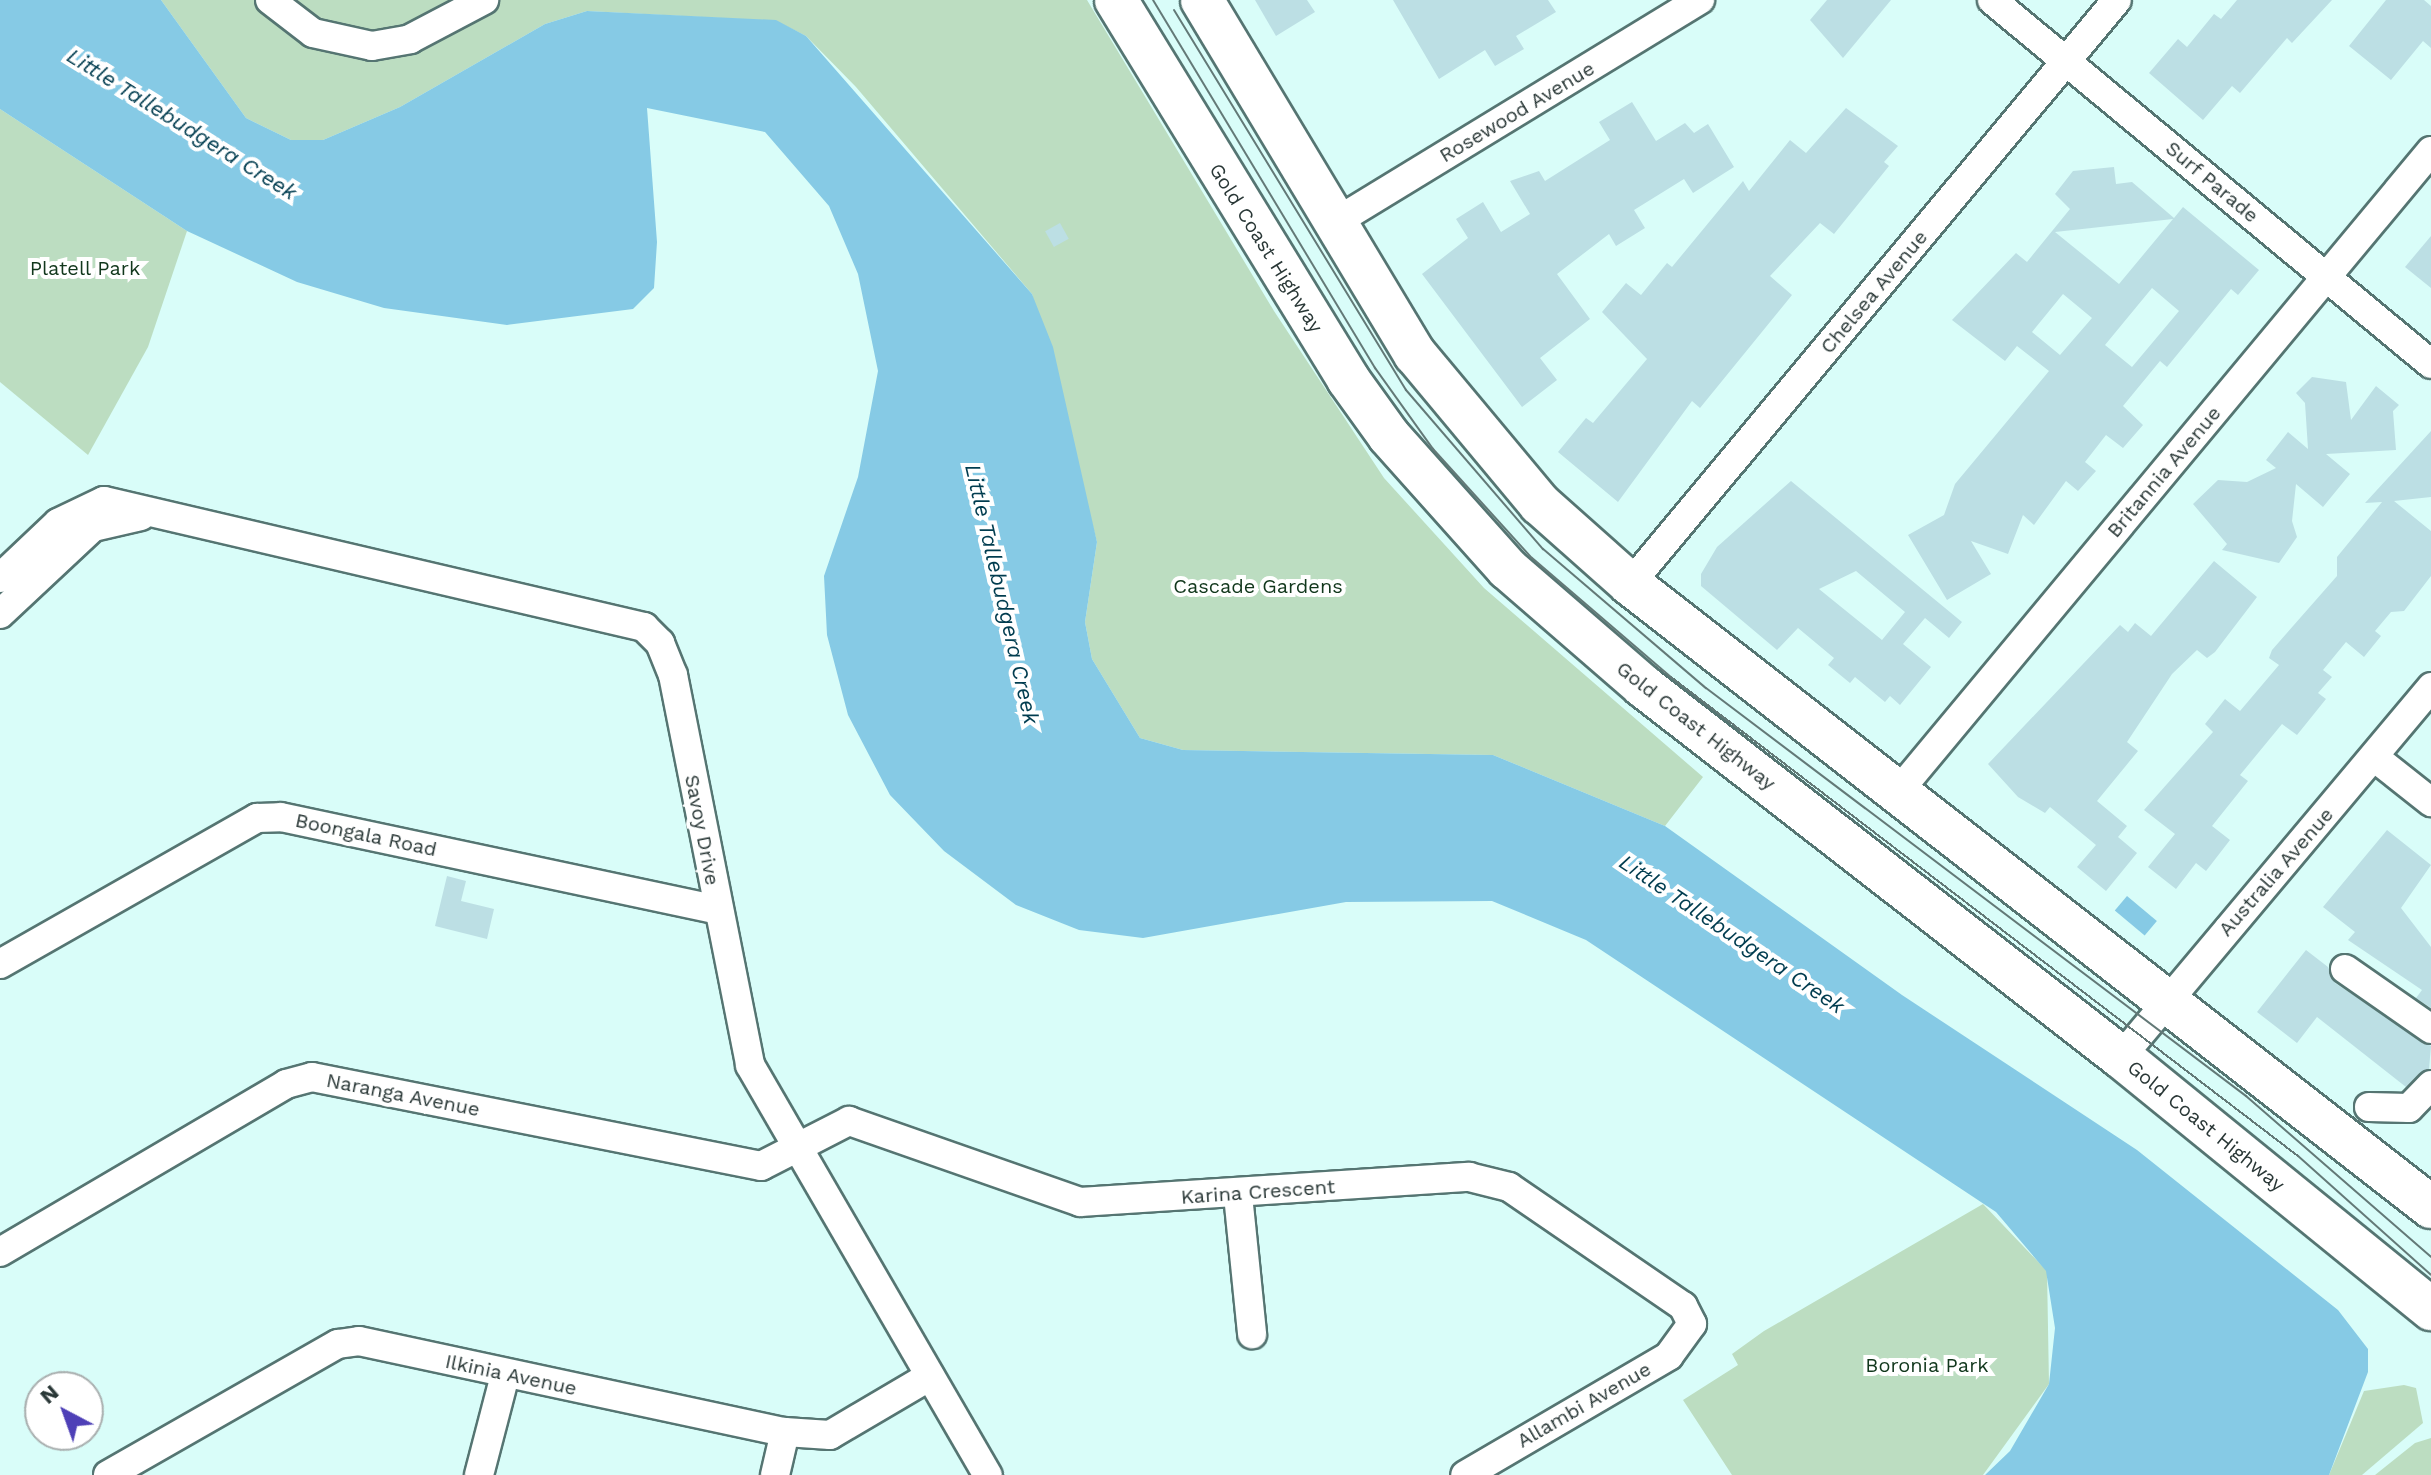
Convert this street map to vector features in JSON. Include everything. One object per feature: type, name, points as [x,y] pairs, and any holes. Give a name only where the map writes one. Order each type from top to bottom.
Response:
[{"type":"highway","name":"Gold Coast Highway","points":[[1116,0],[1348,379],[1389,436],[1508,569],[1643,686],[2121,1057],[2431,1309]]},
{"type":"highway","points":[[1202,0],[1415,354],[1474,432],[1540,504],[1630,584],[2431,1207]]},
{"type":"street","points":[[270,0],[313,33],[372,46],[410,39],[484,0]]},
{"type":"street","name":"Rosewood Avenue","points":[[1334,223],[1700,0]]},
{"type":"street","name":"Surf Parade","points":[[1992,0],[2431,364]]},
{"type":"street","name":"Chelsea Avenue","points":[[1630,584],[2117,0]]},
{"type":"street","name":"Britannia Avenue","points":[[1897,793],[2431,151]]},
{"type":"street","name":"Savoy Drive","points":[[0,578],[80,509],[104,501],[644,627],[660,643],[673,675],[750,1065],[988,1475]]},
{"type":"street","name":"Savoy Drive","points":[[0,614],[93,527],[158,515]]},
{"type":"street","name":"Australia Avenue","points":[[2121,1057],[2431,687]]},
{"type":"street","points":[[2374,757],[2431,802]]},
{"type":"street","name":"Boongala Road","points":[[0,964],[257,818],[281,817],[717,910]]},
{"type":"street","points":[[2345,969],[2431,1029]]},
{"type":"street","name":"Naranga Avenue","points":[[0,1252],[286,1084],[312,1077],[761,1166],[795,1147]]},
{"type":"street","points":[[2369,1107],[2409,1108],[2431,1085]]},
{"type":"street","name":"Karina Crescent","points":[[795,1147],[849,1121],[1080,1202],[1238,1195],[1469,1177],[1509,1187],[1683,1306],[1692,1324]]},
{"type":"street","points":[[1238,1195],[1252,1334]]},
{"type":"street","name":"Allambi Avenue","points":[[1465,1475],[1669,1356],[1692,1324]]},
{"type":"street","name":"Ilkinia Avenue","points":[[108,1475],[338,1344],[359,1341],[505,1375],[785,1432],[830,1435],[930,1376]]},
{"type":"street","points":[[479,1475],[505,1375]]},
{"type":"street","points":[[775,1475],[785,1432]]},
{"type":"green space","name":"Cascade Gardens","points":[[161,0],[1087,0],[1274,311],[1384,478],[1484,588],[1703,777],[1665,826],[1493,755],[1183,750],[1140,738],[1092,659],[1085,622],[1097,542],[1032,294],[856,87],[806,36],[776,21],[587,11],[545,24],[400,107],[323,140],[291,140],[246,118]]},
{"type":"green space","name":"Platell Park","points":[[0,109],[187,231],[148,347],[88,455],[0,382]]},
{"type":"green space","name":"Boronia Park","points":[[1983,1204],[2047,1271],[2049,1384],[1983,1475],[1732,1475],[1683,1400],[1738,1365],[1732,1354],[1764,1331]]},
{"type":"green space","points":[[2404,1385],[2416,1388],[2423,1423],[2362,1475],[2329,1475],[2364,1391]]},
{"type":"green space","points":[[2431,1438],[2431,1475],[2375,1475],[2415,1443]]},
{"type":"water","name":"Little Tallebudgera Creek","points":[[0,0],[161,0],[246,118],[291,140],[323,140],[400,107],[545,24],[587,11],[776,20],[806,36],[1032,294],[1053,347],[1097,542],[1085,622],[1092,659],[1140,738],[1183,750],[1493,755],[1665,826],[1902,995],[2137,1150],[2338,1310],[2368,1349],[2368,1372],[2329,1475],[1985,1475],[2010,1451],[2049,1384],[2055,1328],[2046,1271],[1996,1212],[1586,940],[1492,901],[1346,902],[1143,938],[1079,930],[1016,905],[944,851],[890,795],[848,715],[827,635],[824,576],[858,477],[878,371],[858,274],[829,206],[765,132],[647,108],[657,242],[654,288],[633,309],[507,325],[384,308],[297,282],[187,231],[0,109]]},
{"type":"water","points":[[2127,896],[2157,921],[2145,936],[2115,911]]},
{"type":"building","points":[[1255,0],[1307,0],[1315,12],[1276,36]]},
{"type":"building","points":[[1393,0],[1548,0],[1556,12],[1516,36],[1524,49],[1495,66],[1485,50],[1439,79]]},
{"type":"building","points":[[1827,0],[1891,0],[1843,58],[1810,20]]},
{"type":"building","points":[[2237,0],[2332,0],[2292,43],[2287,38],[2240,93],[2232,86],[2203,120],[2149,73],[2178,39],[2187,47],[2214,14],[2221,19]]},
{"type":"building","points":[[2386,0],[2424,0],[2431,6],[2431,48],[2423,41],[2391,80],[2349,46]]},
{"type":"building","points":[[1632,102],[1656,141],[1685,123],[1694,133],[1708,124],[1734,167],[1693,193],[1684,179],[1634,210],[1645,228],[1616,246],[1609,234],[1557,274],[1590,319],[1540,358],[1557,380],[1522,407],[1422,274],[1468,238],[1456,219],[1483,202],[1501,232],[1530,214],[1510,181],[1539,171],[1545,181],[1610,140],[1599,122]]},
{"type":"building","points":[[1846,108],[1898,146],[1884,162],[1889,166],[1834,234],[1820,223],[1770,276],[1792,295],[1700,408],[1692,401],[1618,502],[1558,452],[1586,418],[1593,423],[1647,359],[1602,312],[1626,283],[1641,295],[1667,263],[1672,267],[1743,181],[1749,191],[1790,140],[1806,153]]},
{"type":"building","points":[[2114,167],[2116,184],[2132,182],[2174,218],[2183,207],[2259,270],[2238,295],[2231,289],[2167,367],[2160,361],[2123,406],[2143,425],[2123,448],[2106,435],[2085,462],[2096,471],[2078,491],[2066,481],[2034,525],[2023,515],[2008,554],[1971,541],[1991,574],[1947,600],[1908,535],[1944,515],[1955,484],[2049,371],[2017,346],[2005,361],[1952,320],[2016,253],[2027,262],[2070,209],[2055,194],[2073,171]],"holes":[[[2173,219],[2119,284],[2055,232]],[[2152,288],[2179,311],[2132,367],[2105,345]],[[2063,294],[2092,318],[2060,355],[2032,332]]]},
{"type":"building","points":[[1060,223],[1069,239],[1054,247],[1045,231]]},
{"type":"building","points":[[2431,236],[2431,288],[2405,267]]},
{"type":"building","points":[[2312,377],[2346,382],[2351,420],[2376,386],[2399,405],[2393,411],[2396,450],[2326,454],[2350,474],[2323,507],[2296,484],[2292,521],[2297,537],[2279,563],[2222,550],[2227,544],[2193,504],[2218,480],[2247,482],[2276,468],[2266,460],[2288,432],[2308,449],[2305,403],[2296,393]]},
{"type":"building","points":[[2431,431],[2431,497],[2394,501],[2431,531],[2431,576],[2404,611],[2391,612],[2375,631],[2381,636],[2364,657],[2346,642],[2323,670],[2332,677],[2318,693],[2326,699],[2297,735],[2282,724],[2240,775],[2248,781],[2212,826],[2230,840],[2206,871],[2196,863],[2176,889],[2148,867],[2175,834],[2144,810],[2213,732],[2205,724],[2225,699],[2240,711],[2279,665],[2269,658],[2272,650],[2337,576],[2337,557],[2382,502],[2365,503]]},
{"type":"building","points":[[1791,481],[1962,622],[1949,638],[1925,618],[1903,644],[1931,667],[1900,705],[1890,696],[1885,702],[1855,677],[1850,683],[1828,665],[1834,658],[1798,628],[1777,650],[1701,586],[1701,574],[1717,547]],"holes":[[[1856,571],[1905,612],[1882,640],[1819,589]]]},
{"type":"building","points":[[2214,561],[2257,597],[2215,652],[2207,658],[2197,650],[2172,674],[2127,742],[2138,751],[2097,801],[2127,826],[2118,837],[2137,853],[2106,891],[2077,867],[2096,845],[2050,807],[2045,813],[2018,797],[1988,764],[2120,625],[2128,632],[2135,623],[2151,636]]},
{"type":"building","points":[[2387,830],[2431,865],[2401,908],[2431,947],[2431,1008],[2416,998],[2422,990],[2348,940],[2355,932],[2323,907]]},
{"type":"building","points":[[447,876],[466,881],[461,901],[494,909],[487,939],[435,926]]},
{"type":"building","points":[[2306,950],[2328,967],[2335,983],[2431,1046],[2429,1069],[2406,1087],[2317,1017],[2297,1043],[2257,1012]]},
{"type":"tram line","points":[[1153,0],[1375,368],[1433,449],[1532,558],[1671,677],[2298,1156],[2431,1275]]},
{"type":"tram line","points":[[1174,10],[1406,390],[1543,549],[1706,688],[2246,1096],[2431,1257]]}]
